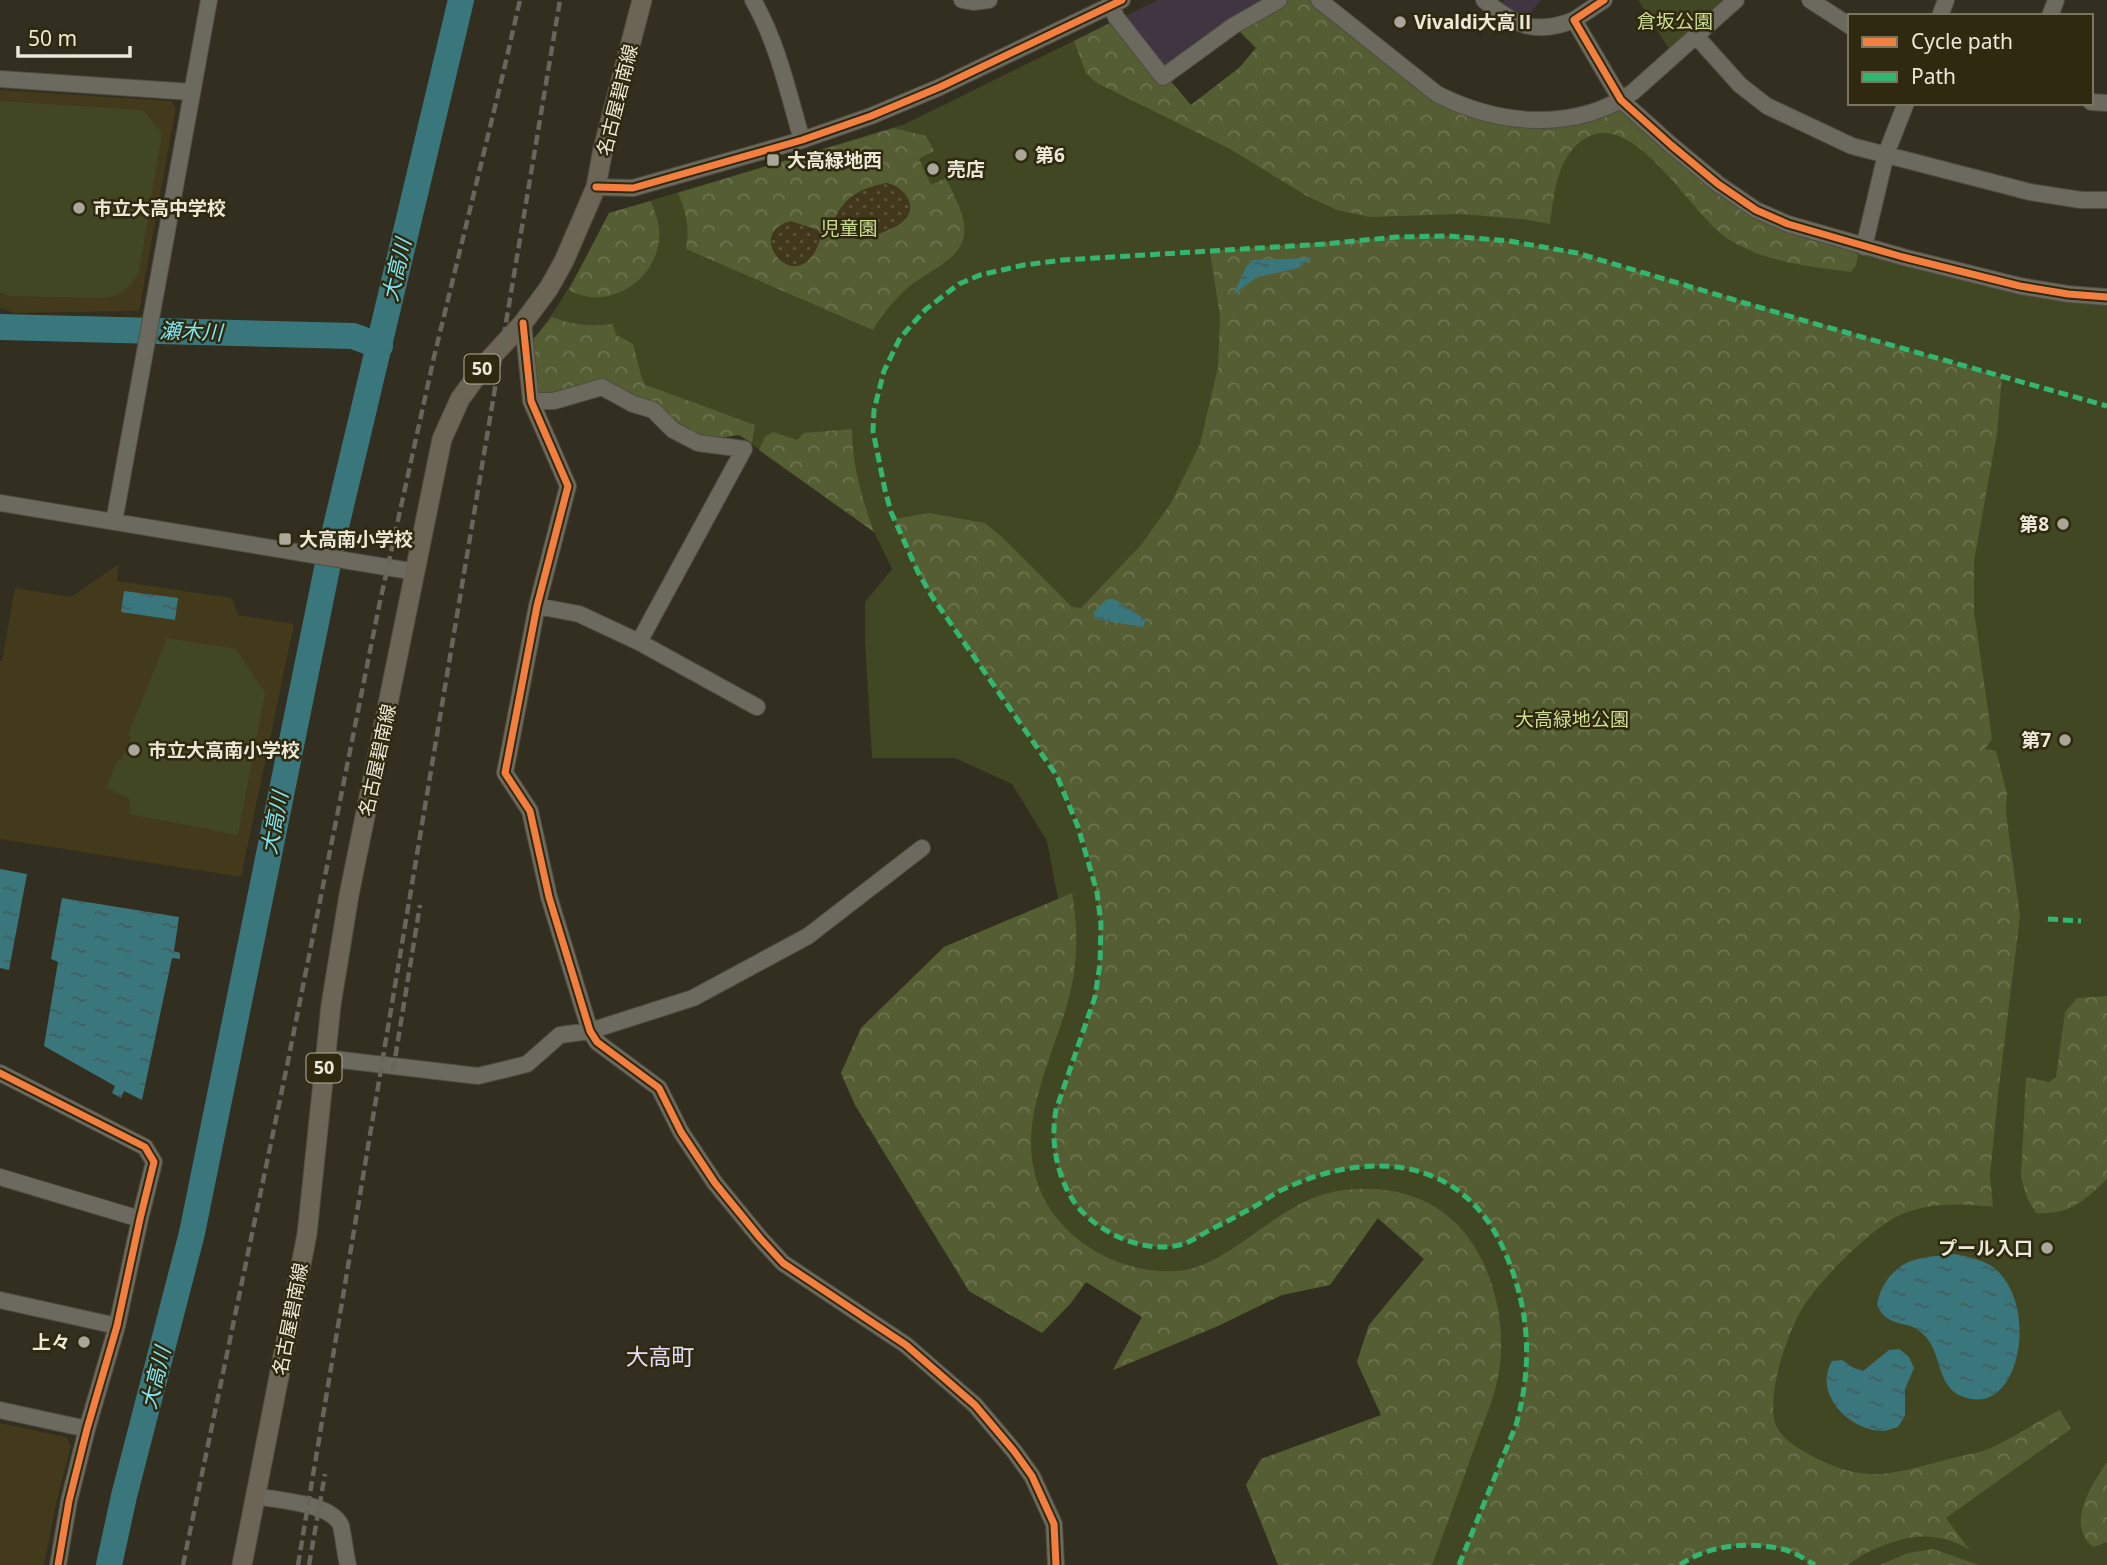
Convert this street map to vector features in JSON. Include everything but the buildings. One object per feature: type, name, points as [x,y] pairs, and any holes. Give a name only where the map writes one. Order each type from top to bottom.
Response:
[{"type":"main road","name":"名古屋碧南線","points":[[242,1565],[307,1234],[331,1005],[349,895],[442,439],[460,399],[487,362],[523,323],[549,288],[564,261],[596,187],[603,149],[642,0]]},
{"type":"street","points":[[114,522],[209,0]]},
{"type":"street","points":[[753,0],[775,47],[802,139]]},
{"type":"street","points":[[962,0],[989,0]]},
{"type":"street","points":[[596,187],[633,188],[802,139],[899,105],[1115,2],[1116,17],[1163,77],[1233,26],[1279,0]]},
{"type":"street","points":[[1319,0],[1437,94],[1474,110],[1532,121],[1554,120],[1587,113],[1621,100],[1736,0]]},
{"type":"street","points":[[1483,0],[1508,19],[1533,28],[1560,26],[1604,0]]},
{"type":"street","points":[[1810,0],[1848,25]]},
{"type":"street","points":[[1574,20],[1621,100],[1718,184],[1756,210],[1788,224],[1864,247],[2020,286],[2068,295],[2107,297]]},
{"type":"street","points":[[1696,36],[1740,85],[1767,106],[1852,146],[2030,192],[2081,200],[2107,200]]},
{"type":"street","points":[[0,79],[192,92]]},
{"type":"street","points":[[1864,247],[1886,154],[1905,105]]},
{"type":"street","points":[[523,323],[531,401],[568,486],[537,606],[505,773],[530,811],[549,898],[590,1031],[597,1042],[659,1088],[681,1132],[715,1183],[783,1263],[906,1345],[975,1405],[1032,1476],[1054,1524],[1056,1565]]},
{"type":"street","points":[[531,401],[554,401],[602,387],[633,404],[653,410],[673,430],[698,443],[744,449],[639,642]]},
{"type":"street","points":[[0,503],[416,572]]},
{"type":"street","points":[[537,606],[579,614],[639,642],[757,707]]},
{"type":"street","points":[[325,1058],[478,1076],[527,1064],[560,1035],[590,1031],[693,998],[796,943],[922,848]]},
{"type":"street","points":[[0,1073],[145,1147],[154,1162],[117,1326],[69,1501],[58,1565]]},
{"type":"street","points":[[0,1177],[140,1219]]},
{"type":"street","points":[[0,1300],[117,1326]]},
{"type":"street","points":[[0,1410],[87,1429]]},
{"type":"street","points":[[254,1496],[316,1507],[332,1514],[341,1527],[348,1565]]},
{"type":"shaded area","points":[[1158,0],[1271,0],[1168,69],[1162,68],[1123,17]]},
{"type":"shaded area","points":[[1505,0],[1541,0],[1526,19],[1500,6]]},
{"type":"shaded area","name":"市立大高中学校","points":[[0,90],[171,101],[176,107],[139,311],[15,313],[0,308]]},
{"type":"shaded area","name":"市立大高南小学校","points":[[119,564],[117,581],[232,598],[238,615],[294,624],[241,877],[0,839],[0,661],[15,588],[71,597]]},
{"type":"shaded area","points":[[0,1423],[66,1437],[71,1446],[44,1565],[0,1565]]},
{"type":"green space","points":[[1286,0],[1309,0],[1486,120],[1626,109],[1715,188],[1852,248],[1858,255],[1856,265],[1851,272],[1803,265],[1742,247],[1713,227],[1643,151],[1624,138],[1605,133],[1586,138],[1569,154],[1559,176],[1550,224],[1460,214],[1370,217],[1337,210],[1307,196],[1230,149],[1097,83],[1086,73],[1074,41],[1112,22],[1191,105],[1239,68],[1256,48],[1237,29]]},
{"type":"green space","name":"大高緑地公園","points":[[1309,0],[1465,112],[1592,117],[1753,214],[2107,302],[2107,1565],[1278,1565],[1246,1485],[1261,1459],[1381,1415],[1357,1362],[1369,1325],[1424,1259],[1377,1218],[1330,1285],[1282,1295],[1218,1326],[1113,1370],[1142,1317],[1086,1282],[1071,1303],[1042,1333],[969,1291],[855,1105],[841,1073],[861,1028],[944,947],[1058,899],[1047,841],[1012,784],[955,758],[872,758],[865,602],[892,569],[874,532],[739,435],[704,440],[531,342],[564,296],[609,213],[905,124],[1112,22],[1191,105],[1239,68],[1256,48]]},
{"type":"green space","name":"倉坂公園","points":[[1638,0],[1727,0],[1671,52]]},
{"type":"green space","name":"市立大高中学校","points":[[0,101],[143,110],[162,133],[139,272],[121,292],[105,298],[10,296],[0,292]]},
{"type":"green space","name":"児童園","points":[[894,128],[926,136],[934,151],[919,159],[931,185],[946,178],[961,212],[964,236],[953,256],[903,292],[873,330],[686,249],[687,220],[678,193]]},
{"type":"green space","points":[[651,201],[658,224],[659,239],[649,268],[639,279],[627,289],[613,295],[584,296],[569,290],[609,213]]},
{"type":"green space","points":[[1448,236],[1509,241],[1577,253],[2002,377],[1997,433],[1974,561],[1974,611],[1992,739],[1985,749],[1996,751],[2007,793],[2006,813],[2020,916],[1990,1175],[1993,1207],[1956,1205],[1918,1209],[1894,1218],[1858,1246],[1821,1284],[1797,1318],[1785,1346],[1773,1406],[1779,1431],[1799,1449],[1847,1470],[1879,1474],[1911,1469],[1984,1450],[2060,1410],[2071,1429],[1946,1518],[1969,1549],[1945,1539],[1923,1536],[1889,1543],[1865,1553],[1848,1565],[1815,1565],[1786,1550],[1746,1545],[1704,1553],[1680,1565],[1459,1565],[1516,1426],[1527,1358],[1524,1315],[1513,1272],[1486,1219],[1464,1195],[1438,1179],[1410,1169],[1380,1166],[1348,1168],[1316,1176],[1280,1191],[1186,1243],[1157,1247],[1127,1240],[1099,1226],[1077,1206],[1064,1184],[1057,1160],[1054,1122],[1089,1018],[1100,962],[1100,915],[1092,867],[1078,821],[1054,769],[933,598],[894,519],[929,513],[985,523],[1072,607],[1081,608],[1141,545],[1171,503],[1200,444],[1218,367],[1220,317],[1210,251],[1396,237]]},
{"type":"green space","points":[[552,317],[582,325],[613,324],[616,335],[633,344],[646,385],[755,425],[752,443],[739,435],[704,440],[604,381],[537,397],[531,342]]},
{"type":"green space","points":[[852,429],[858,482],[874,532],[759,450],[765,437],[773,432],[797,440],[804,433]]},
{"type":"green space","points":[[167,638],[236,649],[265,693],[238,835],[129,814],[130,799],[106,788],[131,737],[128,735]]},
{"type":"green space","points":[[1072,893],[1076,936],[1073,979],[1039,1090],[1031,1146],[1035,1174],[1046,1202],[1069,1232],[1101,1255],[1119,1263],[1158,1271],[1177,1271],[1215,1259],[1309,1200],[1344,1190],[1374,1189],[1404,1194],[1431,1205],[1461,1228],[1475,1247],[1494,1292],[1501,1340],[1500,1364],[1492,1401],[1432,1565],[1278,1565],[1246,1485],[1261,1459],[1381,1415],[1357,1362],[1369,1325],[1424,1259],[1378,1218],[1330,1285],[1282,1295],[1218,1326],[1113,1370],[1142,1317],[1086,1282],[1071,1303],[1042,1333],[969,1291],[855,1105],[841,1073],[861,1028],[944,947]]},
{"type":"green space","points":[[2107,996],[2107,1179],[2076,1205],[2058,1212],[2036,1213],[2027,1198],[2021,1177],[2026,1077],[2049,1082],[2056,1077],[2065,1012],[2077,998]]},
{"type":"green space","points":[[2107,1462],[2107,1542],[2093,1547],[2085,1538],[2081,1516],[2089,1492]]},
{"type":"green space","points":[[1933,1549],[1979,1565],[1880,1565],[1908,1553]]},
{"type":"sand","points":[[887,183],[905,193],[910,205],[907,217],[899,224],[871,238],[861,239],[847,236],[836,227],[833,223],[847,200],[861,191]]},
{"type":"sand","points":[[791,221],[818,230],[821,235],[812,256],[803,264],[793,266],[783,262],[771,246],[772,236],[778,227]]},
{"type":"water","points":[[1312,258],[1298,268],[1257,277],[1233,295],[1246,267],[1253,260]]},
{"type":"water","points":[[124,591],[178,598],[175,620],[121,612]]},
{"type":"water","points":[[1107,599],[1114,599],[1146,620],[1143,627],[1095,619],[1094,612]]},
{"type":"water","points":[[0,869],[27,874],[9,970],[0,968]]},
{"type":"water","points":[[62,898],[179,917],[174,951],[180,953],[180,959],[172,958],[142,1100],[124,1091],[121,1098],[112,1093],[115,1086],[44,1046],[58,962],[51,959]]},
{"type":"water","points":[[1954,1254],[1990,1265],[2006,1282],[2016,1304],[2020,1329],[2017,1354],[2010,1376],[1997,1392],[1980,1399],[1959,1395],[1952,1390],[1925,1336],[1911,1326],[1887,1318],[1877,1306],[1884,1284],[1900,1267],[1919,1259]]},
{"type":"water","points":[[1899,1349],[1909,1357],[1914,1368],[1905,1389],[1905,1416],[1898,1427],[1884,1431],[1869,1429],[1846,1417],[1837,1408],[1827,1385],[1827,1373],[1832,1361],[1842,1360],[1863,1371],[1889,1350]]},
{"type":"waterway","name":"大高川","points":[[109,1565],[124,1496],[192,1233],[333,539],[461,0]]},
{"type":"waterway","name":"瀬木川","points":[[0,327],[353,336],[380,346]]},
{"type":"railway","points":[[183,1565],[378,611],[434,357],[520,0]]},
{"type":"railway","points":[[298,1565],[560,0]]},
{"type":"railway","points":[[393,1071],[420,905]]},
{"type":"railway","points":[[309,1565],[325,1474]]},
{"type":"marked path","points":[[1459,1565],[1516,1425],[1527,1359],[1524,1315],[1513,1272],[1486,1219],[1464,1195],[1438,1179],[1410,1169],[1380,1166],[1348,1168],[1316,1176],[1280,1191],[1186,1243],[1157,1247],[1127,1240],[1099,1226],[1077,1206],[1064,1184],[1057,1160],[1054,1122],[1095,997],[1100,964],[1101,924],[1097,892],[1078,827],[1057,776],[933,598],[891,512],[873,431],[874,410],[884,371],[900,338],[926,309],[959,284],[980,275],[1024,265],[1396,237],[1448,236],[1509,241],[1577,253],[2107,406]]},
{"type":"marked path","points":[[2048,919],[2081,921]]},
{"type":"marked path","points":[[1680,1565],[1704,1553],[1746,1545],[1786,1550],[1815,1565]]},
{"type":"cycle path","points":[[596,187],[633,188],[802,140],[871,116],[940,87],[1122,0]]},
{"type":"cycle path","points":[[1604,0],[1574,20],[1621,100],[1718,184],[1756,210],[1788,224],[1903,257],[2020,286],[2107,297]]},
{"type":"cycle path","points":[[523,323],[531,401],[568,486],[537,606],[505,773],[530,811],[549,897],[590,1031],[597,1042],[659,1088],[681,1132],[715,1183],[783,1263],[906,1345],[975,1405],[1032,1476],[1054,1524],[1056,1565]]},
{"type":"cycle path","points":[[0,1073],[145,1147],[154,1162],[117,1326],[69,1501],[58,1565]]},
{"type":"place","name":"Vivaldi大高Ⅱ","points":[[1400,22]]},
{"type":"place","name":"第6","points":[[1021,155]]},
{"type":"place","name":"大高緑地西","points":[[773,160]]},
{"type":"place","name":"売店","points":[[933,169]]},
{"type":"place","name":"市立大高中学校","points":[[79,208]]},
{"type":"place","name":"第8","points":[[2063,524]]},
{"type":"place","name":"大高南小学校","points":[[285,539]]},
{"type":"place","name":"第7","points":[[2065,740]]},
{"type":"place","name":"市立大高南小学校","points":[[134,750]]},
{"type":"place","name":"プール入口","points":[[2047,1248]]},
{"type":"place","name":"上々","points":[[84,1342]]},
{"type":"district","name":"大高町","points":[[660,1357]]}]
